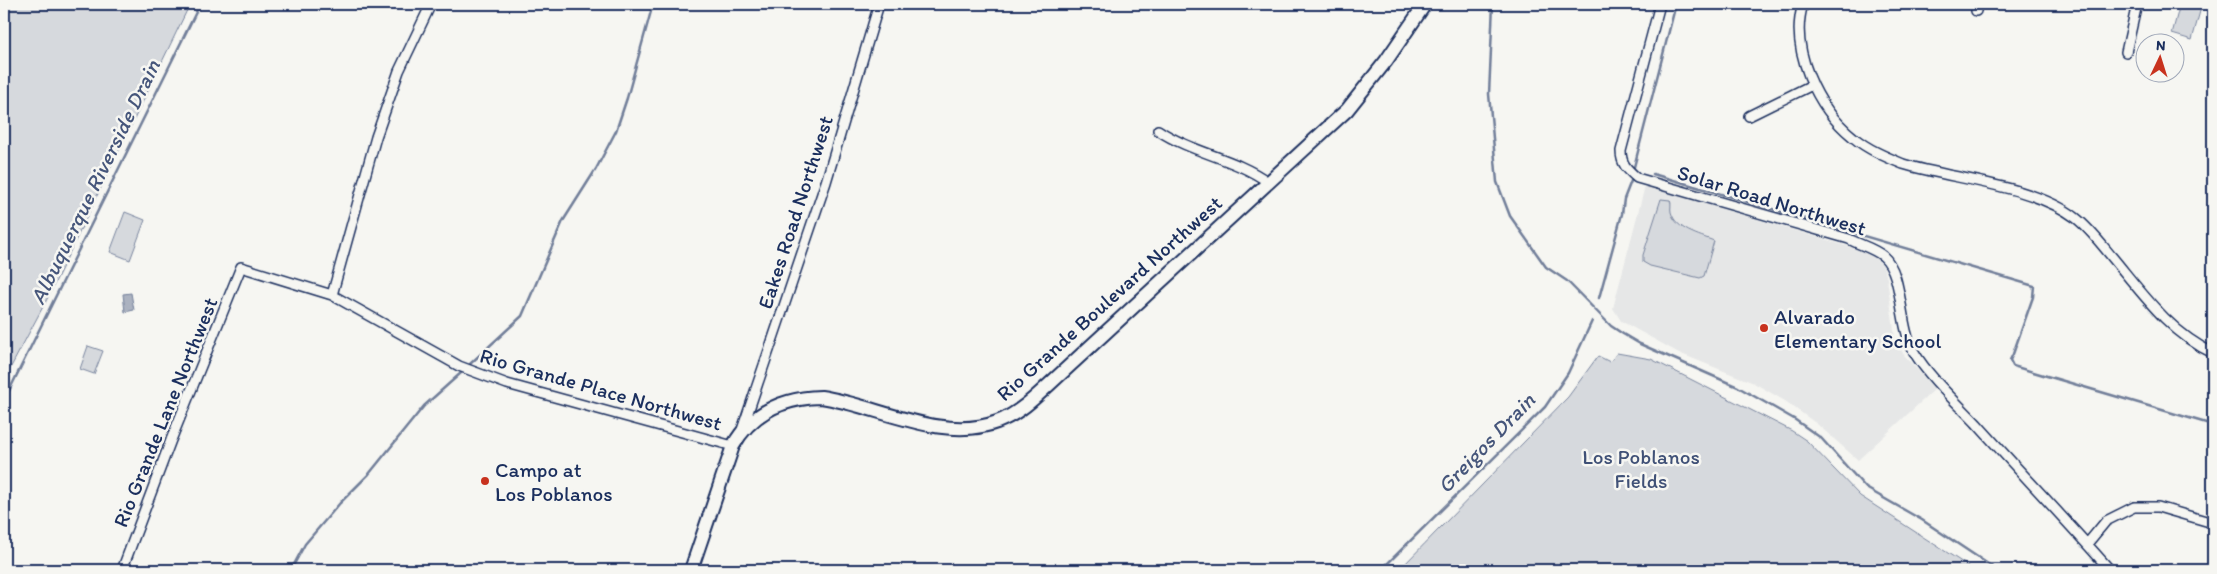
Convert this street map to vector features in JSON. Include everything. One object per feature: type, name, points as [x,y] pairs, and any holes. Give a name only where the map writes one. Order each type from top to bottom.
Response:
[{"type":"street","points":[[332,295],[376,137],[399,71],[431,4]]},
{"type":"street","name":"Eakes Road Northwest","points":[[742,430],[826,182],[879,4]]},
{"type":"street","name":"Rio Grande Boulevard Northwest","points":[[691,570],[733,446],[742,430],[761,414],[783,403],[812,397],[835,399],[953,429],[977,427],[997,422],[1014,414],[1041,392],[1347,110],[1386,61],[1425,4]]},
{"type":"street","name":"Solar Road Northwest","points":[[1660,4],[1621,151],[1621,161],[1637,178],[1849,239],[1873,249],[1884,257],[1891,266],[1896,280],[1907,339],[1915,354],[1949,394],[2110,570]]},
{"type":"street","points":[[1803,4],[1799,23],[1799,42],[1812,85],[1852,137],[1887,158],[1921,169],[2033,196],[2054,204],[2077,218],[2098,239],[2148,301],[2191,341],[2213,353]]},
{"type":"street","points":[[2126,52],[2137,4]]},
{"type":"street","points":[[1749,116],[1812,85]]},
{"type":"street","points":[[1158,130],[1174,140],[1252,171],[1268,182]]},
{"type":"street","name":"Rio Grande Place Northwest","points":[[241,267],[332,295],[459,366],[506,384],[733,446]]},
{"type":"street","name":"Rio Grande Lane Northwest","points":[[122,570],[171,440],[241,267]]},
{"type":"street","points":[[2087,544],[2106,521],[2134,507],[2158,507],[2213,523]]},
{"type":"shaded area","name":"Alvarado Elementary School","points":[[1645,186],[1861,250],[1873,256],[1883,265],[1887,278],[1895,338],[1904,355],[1935,389],[1858,460],[1817,424],[1785,401],[1754,383],[1679,353],[1621,321],[1613,308]]},
{"type":"shaded area","points":[[131,293],[134,310],[125,312],[123,294]]},
{"type":"green space","points":[[4,4],[190,4],[46,301],[4,380]]},
{"type":"green space","points":[[2180,4],[2202,4],[2192,40],[2184,38],[2184,32],[2173,32]]},
{"type":"green space","points":[[1661,199],[1670,200],[1671,212],[1683,228],[1714,241],[1704,276],[1700,278],[1650,266],[1643,262],[1643,255]]},
{"type":"green space","points":[[125,212],[145,220],[130,260],[110,252]]},
{"type":"green space","points":[[88,346],[103,351],[94,374],[80,369]]},
{"type":"green space","name":"Los Poblanos Fields","points":[[1617,353],[1651,359],[1792,431],[1807,441],[1860,496],[1974,570],[1399,570],[1568,397],[1598,356],[1610,362]]},
{"type":"waterway","name":"Albuquerque Riverside Drain","points":[[4,401],[200,4]]},
{"type":"waterway","points":[[470,364],[522,316],[563,221],[596,169],[616,131],[653,4]]},
{"type":"waterway","points":[[1493,4],[1489,94],[1497,182],[1510,216],[1546,267],[1567,281],[1611,326],[1640,344],[1738,387],[1794,419],[1821,438],[1866,488],[1922,520],[1997,570]]},
{"type":"waterway","points":[[1634,167],[1676,4]]},
{"type":"waterway","points":[[1653,174],[2034,286],[2033,297],[2010,360],[2013,366],[2213,425]]},
{"type":"waterway","points":[[1599,298],[1622,214],[1624,199],[1631,181]]},
{"type":"waterway","name":"Greigos Drain","points":[[1381,570],[1545,407],[1568,373],[1592,321]]},
{"type":"waterway","points":[[291,570],[305,544],[340,503],[369,474],[424,406],[461,373]]},
{"type":"place","name":"Alvarado Elementary School","points":[[1764,328]]},
{"type":"place","name":"Campo at Los Poblanos","points":[[485,481]]}]
